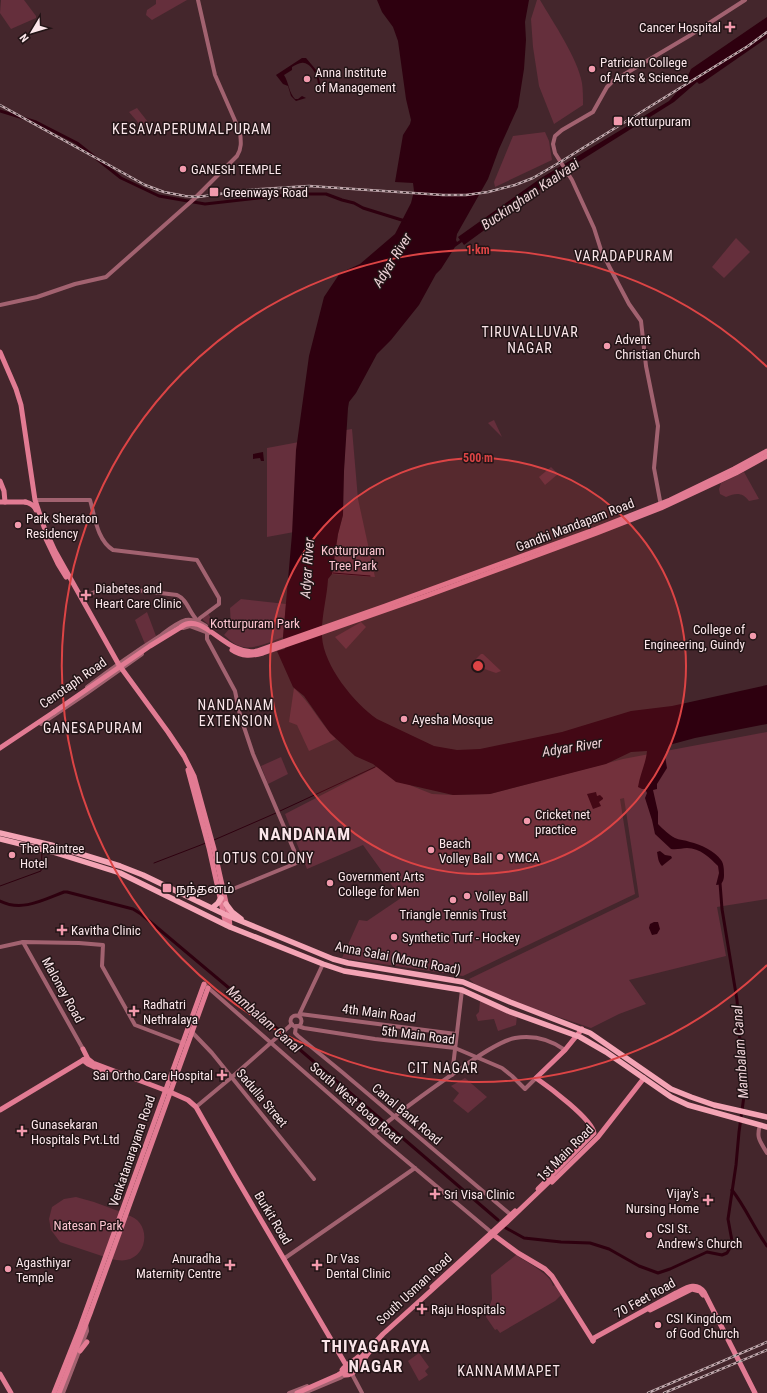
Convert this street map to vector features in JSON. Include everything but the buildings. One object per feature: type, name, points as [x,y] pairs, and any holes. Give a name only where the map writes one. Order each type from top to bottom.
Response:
[{"type":"main road","points":[[0,352],[16,389],[21,405],[33,501],[55,551],[119,668],[171,741],[187,768],[199,806],[227,915]]},
{"type":"main road","points":[[0,356],[19,406],[33,501]]},
{"type":"main road","name":"Gandhi Mandapam Road","points":[[661,506],[734,470],[767,451]]},
{"type":"main road","name":"Gandhi Mandapam Road","points":[[200,625],[229,649],[241,655],[253,655],[386,608],[661,506],[736,473],[767,456]]},
{"type":"main road","points":[[0,481],[4,491],[2,502],[33,501]]},
{"type":"main road","points":[[25,502],[30,503],[35,507],[40,527],[52,553],[72,583]]},
{"type":"main road","points":[[36,724],[150,646],[181,627],[193,624],[200,625]]},
{"type":"main road","name":"Cenotaph Road","points":[[0,749],[36,724]]},
{"type":"main road","name":"Anna Salai (Mount Road)","points":[[0,833],[50,844],[120,866],[143,875],[227,915],[333,959],[348,963],[463,982],[590,1033],[672,1089],[714,1105],[767,1117]]},
{"type":"main road","name":"Anna Salai (Mount Road)","points":[[0,839],[48,851],[120,873],[228,926],[344,972],[462,990],[508,1011],[576,1036],[606,1052],[671,1097],[688,1105],[760,1125]]},
{"type":"main road","points":[[48,851],[50,844]]},
{"type":"main road","points":[[222,896],[226,904],[246,923]]},
{"type":"main road","points":[[212,908],[218,903],[222,896]]},
{"type":"main road","points":[[226,904],[228,926]]},
{"type":"main road","points":[[445,987],[446,980]]},
{"type":"main road","name":"Venkatanarayana Road","points":[[59,1393],[85,1332],[106,1258],[186,1044],[206,986]]},
{"type":"main road","points":[[358,1367],[357,1361],[383,1334],[533,1198],[587,1144],[594,1133],[592,1128],[575,1108],[536,1078],[565,1050],[582,1029]]},
{"type":"main road","name":"Maloney Road","points":[[83,1049],[85,1059]]},
{"type":"main road","points":[[0,1110],[85,1059],[88,1064],[98,1069],[167,1092],[190,1102]]},
{"type":"main road","name":"1st Main Road","points":[[492,1234],[516,1217],[587,1144],[598,1138],[644,1078]]},
{"type":"main road","name":"Venkatanarayana Road","points":[[54,1393],[85,1332],[86,1324],[167,1092]]},
{"type":"main road","name":"Burkit Road","points":[[167,1092],[190,1102],[196,1107],[346,1365]]},
{"type":"main road","points":[[712,1112],[714,1105]]},
{"type":"main road","points":[[760,1125],[767,1128]]},
{"type":"main road","points":[[587,1144],[511,1214],[492,1234],[518,1253],[545,1269],[552,1276],[593,1341],[596,1341],[645,1313],[692,1289],[697,1290],[702,1294],[753,1393]]},
{"type":"main road","name":"South Usman Road","points":[[297,1393],[343,1373],[354,1366],[377,1337],[492,1234]]},
{"type":"main road","name":"South Usman Road","points":[[343,1373],[350,1375],[353,1373],[380,1340],[492,1234]]},
{"type":"main road","name":"70 Feet Road","points":[[593,1341],[594,1338],[626,1320],[693,1285],[702,1289],[753,1393]]},
{"type":"main road","points":[[80,1351],[87,1342]]},
{"type":"main road","name":"South Usman Road","points":[[343,1373],[346,1365],[357,1361]]},
{"type":"main road","points":[[0,1374],[11,1393]]},
{"type":"main road","points":[[301,1393],[340,1378]]},
{"type":"street","points":[[0,305],[37,297],[75,284],[106,278],[172,220],[231,162],[241,150],[240,132],[223,96],[210,60],[198,0]]},
{"type":"street","points":[[661,506],[654,468],[658,426],[646,366],[643,332],[640,319],[636,315],[619,286],[601,250],[594,228],[572,180],[555,153],[552,144],[555,136],[562,130],[594,112],[600,97],[613,81],[745,0]]},
{"type":"street","points":[[33,501],[90,500],[99,534],[106,546],[113,550],[197,560],[219,598],[219,604],[200,618],[200,625]]},
{"type":"street","points":[[84,597],[99,590],[119,588],[178,595],[183,599],[193,617],[200,625]]},
{"type":"street","points":[[119,668],[144,646],[177,624],[186,620],[200,625]]},
{"type":"street","points":[[119,668],[184,627],[190,626],[209,632],[207,639],[235,691],[240,715],[253,754],[299,862],[222,896]]},
{"type":"street","name":"Cenotaph Road","points":[[36,724],[43,717],[119,668]]},
{"type":"street","name":"Cenotaph Road","points":[[36,724],[37,726],[46,720],[119,668]]},
{"type":"street","points":[[0,947],[23,942],[103,945],[102,966],[135,1024],[186,1044]]},
{"type":"street","name":"Maloney Road","points":[[23,942],[83,1049]]},
{"type":"street","points":[[292,1024],[297,1026],[302,1022],[300,1015],[323,964]]},
{"type":"street","name":"South West Boag Road","points":[[206,986],[492,1234]]},
{"type":"street","points":[[452,1075],[462,990]]},
{"type":"street","points":[[292,1024],[292,1017],[300,1015]]},
{"type":"street","name":"4th Main Road","points":[[300,1015],[456,1034]]},
{"type":"street","points":[[196,1107],[232,1078],[292,1024]]},
{"type":"street","name":"5th Main Road","points":[[297,1026],[369,1038],[455,1048],[502,1068],[525,1089],[536,1078]]},
{"type":"street","name":"Canal Bank Road","points":[[297,1026],[295,1033],[298,1036],[511,1214]]},
{"type":"street","name":"Sadulla Street","points":[[190,1030],[232,1078],[314,1179]]},
{"type":"street","points":[[374,1133],[395,1116],[477,1057],[507,1041],[525,1037],[538,1038],[558,1045],[565,1050]]},
{"type":"street","points":[[760,1125],[758,1138],[767,1153]]},
{"type":"street","points":[[284,1258],[415,1168]]},
{"type":"street","points":[[63,1393],[80,1351],[85,1332]]},
{"type":"street","name":"South Usman Road","points":[[304,1393],[340,1378],[343,1373]]},
{"type":"street","name":"South Usman Road","points":[[288,1393],[343,1373]]},
{"type":"street","points":[[353,1373],[353,1376],[362,1393]]},
{"type":"green space","points":[[1,0],[24,0],[36,18],[11,29],[0,13]]},
{"type":"green space","points":[[156,0],[187,0],[152,20],[146,15],[147,10],[156,4]]},
{"type":"green space","points":[[537,0],[540,0],[576,63],[582,83],[583,105],[554,124],[539,86],[533,47],[531,19]]},
{"type":"green space","points":[[137,108],[148,122],[142,127],[129,112]]},
{"type":"green space","points":[[545,132],[549,141],[552,160],[495,187],[494,182],[513,136]]},
{"type":"green space","points":[[736,238],[750,252],[724,278],[712,267]]},
{"type":"green space","points":[[494,420],[502,437],[488,423]]},
{"type":"green space","name":"Kotturpuram Tree Park","points":[[352,429],[358,499],[375,577],[332,574],[338,534],[343,515],[346,430]]},
{"type":"green space","points":[[299,442],[294,532],[267,537],[267,448]]},
{"type":"green space","points":[[551,467],[558,474],[545,485],[539,477]]},
{"type":"green space","points":[[744,472],[759,499],[749,501],[744,496],[739,494],[726,497],[720,494],[719,489],[721,483]]},
{"type":"green space","name":"Kotturpuram Park","points":[[241,599],[286,604],[283,637],[260,646],[242,647],[232,642],[224,635],[231,627],[230,608]]},
{"type":"green space","points":[[147,612],[156,636],[145,644],[135,620]]},
{"type":"green space","points":[[208,613],[217,631],[203,620],[203,616]]},
{"type":"green space","points":[[361,622],[366,627],[346,649],[335,637]]},
{"type":"green space","points":[[481,654],[483,654],[501,671],[496,673],[473,665],[472,663]]},
{"type":"green space","points":[[294,688],[336,739],[309,751],[297,725],[289,722]]},
{"type":"green space","points":[[767,732],[767,899],[717,907],[726,956],[629,980],[646,1004],[619,1014],[591,1028],[517,1003],[475,984],[469,979],[639,897],[624,798],[620,799],[635,894],[463,976],[342,958],[359,920],[367,921],[401,898],[363,845],[307,869],[285,814],[378,766],[412,786],[432,794],[490,794],[623,759]]},
{"type":"green space","points":[[281,757],[288,774],[268,784],[261,766]]},
{"type":"green space","points":[[480,1000],[517,1016],[516,1025],[498,1031],[494,1019],[478,1021],[476,1015],[479,1012]]},
{"type":"green space","points":[[465,1078],[487,1097],[468,1113],[453,1101],[459,1093],[451,1086]]},
{"type":"green space","name":"Natesan Park","points":[[76,1197],[121,1212],[105,1257],[60,1242],[51,1230],[49,1219],[52,1207],[64,1199]]},
{"type":"green space","points":[[126,1215],[134,1218],[140,1223],[143,1230],[143,1245],[140,1252],[134,1257],[124,1260],[111,1259]]},
{"type":"green space","points":[[516,1255],[548,1277],[553,1286],[555,1285],[561,1295],[555,1301],[500,1333],[497,1329],[495,1330],[486,1317],[492,1299],[491,1275]]},
{"type":"green space","points":[[419,1353],[429,1367],[425,1371],[428,1375],[419,1381],[408,1361]]},
{"type":"water","name":"Adyar River","points":[[377,0],[529,0],[525,22],[526,40],[524,69],[518,107],[499,149],[488,179],[457,234],[457,242],[460,240],[458,237],[541,178],[669,101],[684,84],[691,69],[767,17],[767,38],[702,83],[699,84],[697,82],[674,102],[572,166],[464,245],[462,242],[455,247],[441,269],[436,274],[419,305],[391,340],[377,354],[356,393],[349,402],[344,471],[343,515],[338,534],[332,574],[328,579],[322,630],[324,648],[334,671],[350,694],[368,712],[377,719],[434,746],[457,750],[480,749],[562,732],[631,711],[672,706],[767,685],[767,724],[695,738],[669,745],[665,756],[667,768],[657,784],[657,789],[653,790],[658,812],[658,824],[668,834],[675,838],[703,846],[718,857],[723,863],[724,871],[724,879],[720,884],[716,885],[719,873],[718,866],[708,857],[692,848],[671,849],[655,834],[645,798],[647,793],[645,789],[638,787],[647,751],[631,752],[606,764],[490,794],[453,795],[396,782],[373,764],[355,756],[330,733],[304,696],[293,687],[277,651],[285,649],[283,637],[292,534],[296,450],[309,356],[324,297],[340,273],[360,264],[395,234],[411,203],[414,191],[413,183],[395,182],[403,135],[411,120],[406,99],[398,41],[393,27],[382,12]]},
{"type":"water","points":[[302,58],[306,58],[317,71],[321,87],[316,90],[318,84],[317,78],[310,66],[302,63],[292,67],[292,70],[284,75],[291,94],[295,99],[302,96],[306,98],[296,101],[291,96],[288,86],[283,84],[276,75]]},
{"type":"water","points":[[263,452],[264,461],[261,461],[260,458],[253,459],[253,454]]},
{"type":"water","points":[[596,792],[597,796],[600,795],[603,799],[599,802],[601,806],[593,809],[587,794]]},
{"type":"water","points":[[660,851],[665,855],[671,856],[672,858],[662,866],[657,852]]},
{"type":"water","points":[[658,922],[660,929],[657,934],[652,935],[649,928],[650,924]]},
{"type":"waterway","name":"Buckingham Kaalvaai","points":[[0,111],[36,122],[77,143],[121,178],[159,196],[205,204],[294,194],[326,194],[354,203],[363,208],[405,221]]},
{"type":"waterway","points":[[333,573],[370,576]]},
{"type":"waterway","points":[[280,811],[375,767]]},
{"type":"waterway","points":[[214,840],[276,813]]},
{"type":"waterway","points":[[154,863],[206,843]]},
{"type":"waterway","points":[[0,886],[41,871],[42,853]]},
{"type":"waterway","name":"Mambalam Canal","points":[[506,1228],[524,1238],[590,1243],[609,1249],[639,1266],[658,1273],[707,1252],[722,1255],[727,1253],[732,1241],[728,1219],[744,1096],[737,1000],[722,909],[720,883]]},
{"type":"waterway","name":"Mambalam Canal","points":[[0,901],[16,905],[32,904],[67,892],[133,909],[141,914],[280,1031],[498,1220]]},
{"type":"waterway","points":[[732,1190],[767,1246]]},
{"type":"railway","points":[[0,105],[145,185],[164,192],[198,197],[248,190],[309,186],[443,195],[466,195],[488,192],[515,185],[533,178],[748,46],[767,32]]},
{"type":"railway","points":[[648,1393],[767,1342]]},
{"type":"railway","points":[[664,1393],[767,1350]]},
{"type":"place","name":"Cancer Hospital","points":[[730,27]]},
{"type":"place","name":"Patrician College of Arts & Science","points":[[592,69]]},
{"type":"place","name":"Anna Institute of Management","points":[[307,79]]},
{"type":"place","name":"Kotturpuram","points":[[618,121]]},
{"type":"place","name":"GANESH TEMPLE","points":[[183,169]]},
{"type":"place","name":"Greenways Road","points":[[214,192]]},
{"type":"place","name":"Advent Christian Church","points":[[607,346]]},
{"type":"place","name":"Park Sheraton Residency","points":[[18,525]]},
{"type":"place","name":"Diabetes and Heart Care Clinic","points":[[86,595]]},
{"type":"place","name":"College of Engineering, Guindy","points":[[753,636]]},
{"type":"place","name":"Ayesha Mosque","points":[[404,719]]},
{"type":"place","name":"Cricket net practice","points":[[527,821]]},
{"type":"place","name":"Beach Volley Ball","points":[[431,850]]},
{"type":"place","name":"The Raintree Hotel","points":[[12,855]]},
{"type":"place","name":"YMCA","points":[[500,857]]},
{"type":"place","name":"Government Arts College for Men","points":[[330,883]]},
{"type":"place","name":"நந்தனம்","points":[[167,888]]},
{"type":"place","name":"Volley Ball","points":[[467,896]]},
{"type":"place","name":"Triangle Tennis Trust","points":[[453,900]]},
{"type":"place","name":"Kavitha Clinic","points":[[62,930]]},
{"type":"place","name":"Synthetic Turf - Hockey","points":[[394,937]]},
{"type":"place","name":"Radhatri Nethralaya","points":[[134,1011]]},
{"type":"place","name":"Sai Ortho Care Hospital","points":[[222,1075]]},
{"type":"place","name":"Gunasekaran Hospitals Pvt.Ltd","points":[[22,1131]]},
{"type":"place","name":"Sri Visa Clinic","points":[[435,1194]]},
{"type":"place","name":"Vijay's Nursing Home","points":[[708,1200]]},
{"type":"place","name":"CSI St. Andrew's Church","points":[[649,1235]]},
{"type":"place","name":"Anuradha Maternity Centre","points":[[230,1265]]},
{"type":"place","name":"Dr Vas Dental Clinic","points":[[317,1265]]},
{"type":"place","name":"Agasthiyar Temple","points":[[8,1269]]},
{"type":"place","name":"Raju Hospitals","points":[[422,1309]]},
{"type":"place","name":"CSI Kingdom of God Church","points":[[658,1325]]},
{"type":"district","name":"KESAVAPERUMALPURAM","points":[[192,129]]},
{"type":"district","name":"VARADAPURAM","points":[[624,256]]},
{"type":"district","name":"TIRUVALLUVAR NAGAR","points":[[530,340]]},
{"type":"district","name":"NANDANAM EXTENSION","points":[[236,714]]},
{"type":"district","name":"GANESAPURAM","points":[[93,728]]},
{"type":"district","name":"NANDANAM","points":[[305,834]]},
{"type":"district","name":"LOTUS COLONY","points":[[265,858]]},
{"type":"district","name":"CIT NAGAR","points":[[443,1068]]},
{"type":"district","name":"THIYAGARAYA NAGAR","points":[[376,1356]]},
{"type":"district","name":"KANNAMMAPET","points":[[509,1371]]}]
